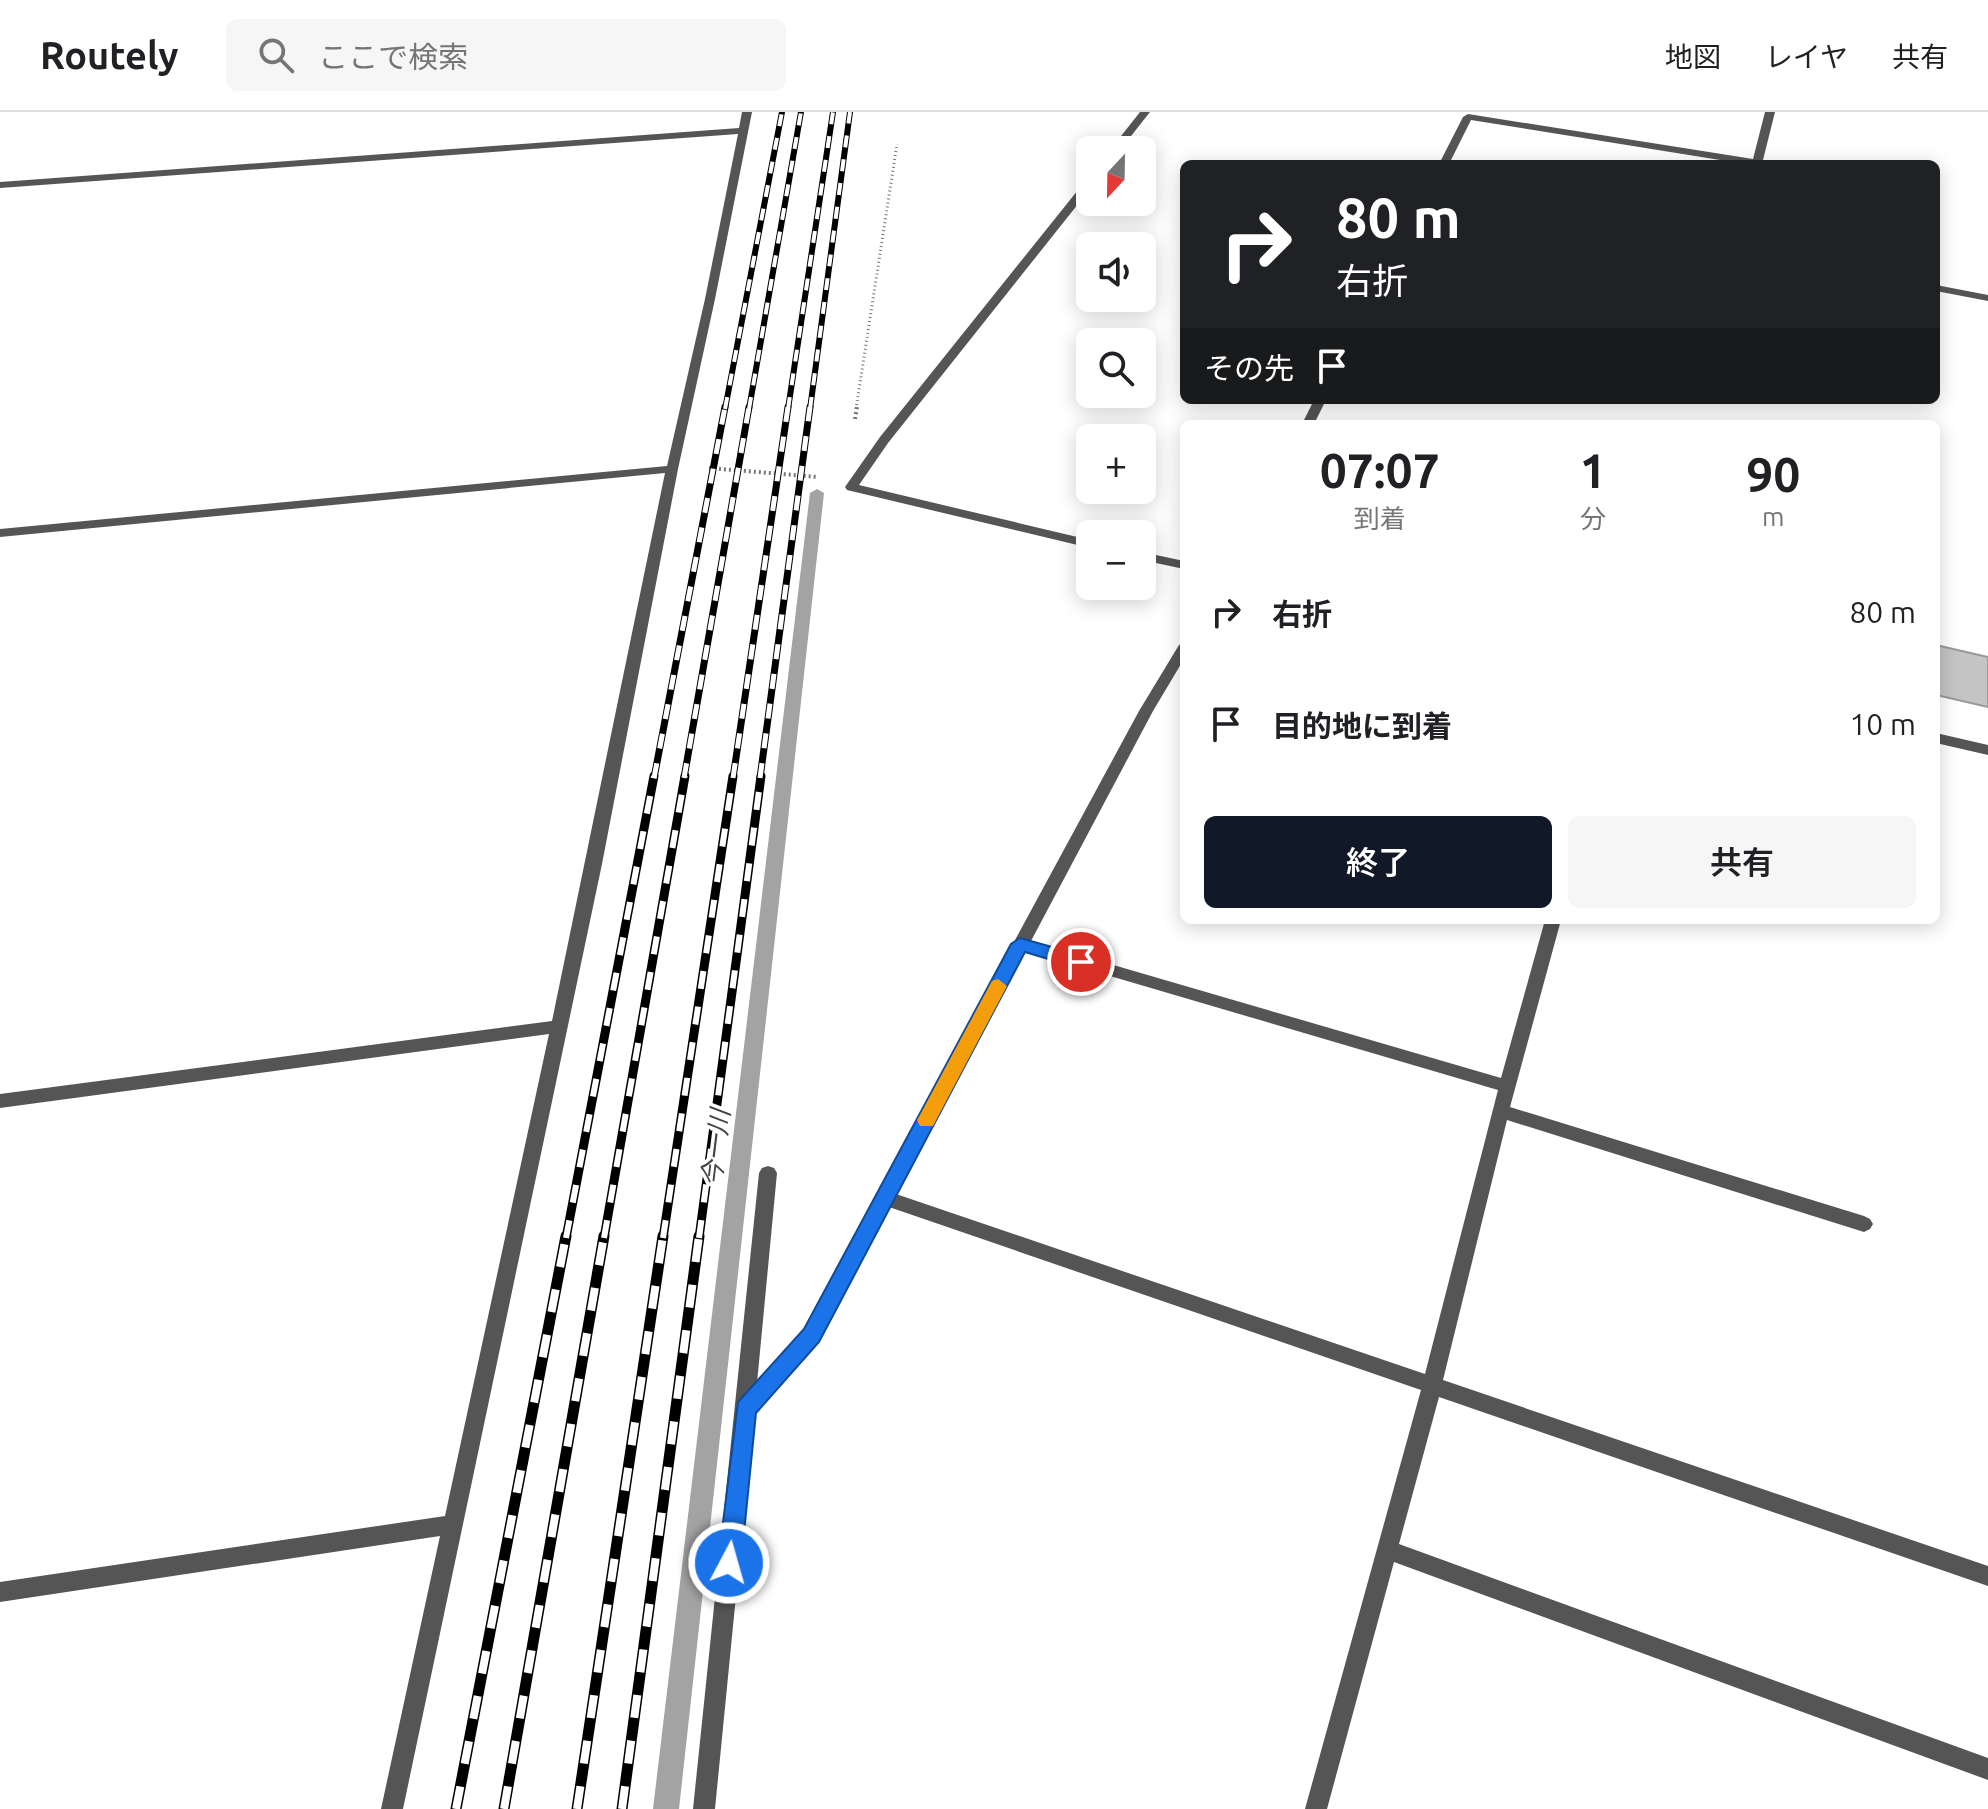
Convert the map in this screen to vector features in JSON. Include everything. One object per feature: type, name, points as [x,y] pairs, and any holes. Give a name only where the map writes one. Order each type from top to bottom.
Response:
[{"type":"street","points":[[392,1809],[559,1026],[747,112]]},
{"type":"street","points":[[1126,136],[1145,112]]},
{"type":"street","points":[[1758,160],[1770,112]]},
{"type":"street","points":[[1446,160],[1468,117],[1732,160]]},
{"type":"street","points":[[0,185],[743,131]]},
{"type":"street","points":[[1076,200],[850,480],[851,487],[1076,541]]},
{"type":"street","points":[[1940,289],[1988,298]]},
{"type":"street","points":[[0,533],[672,469]]},
{"type":"street","points":[[1156,559],[1180,564]]},
{"type":"street","points":[[745,1409],[811,1336],[1146,711],[1180,655]]},
{"type":"street","points":[[1940,739],[1988,750]]},
{"type":"street","points":[[1316,1809],[1432,1386],[1507,1086],[1552,924]]},
{"type":"street","points":[[1020,944],[1507,1086]]},
{"type":"street","points":[[0,1101],[559,1026]]},
{"type":"street","points":[[1501,1111],[1864,1224]]},
{"type":"street","points":[[704,1809],[768,1173]]},
{"type":"street","points":[[885,1198],[1988,1576]]},
{"type":"street","points":[[0,1592],[453,1524]]},
{"type":"street","points":[[1388,1550],[1988,1769]]},
{"type":"path","points":[[672,469],[713,468],[850,480],[897,144]]},
{"type":"building","points":[[1940,646],[1988,657],[1988,707],[1940,696]]},
{"type":"waterway","name":"今一川","points":[[666,1809],[817,493]]},
{"type":"railway","points":[[725,409],[782,112]]},
{"type":"railway","points":[[749,409],[801,112]]},
{"type":"railway","points":[[788,409],[833,112]]},
{"type":"railway","points":[[810,409],[850,112]]},
{"type":"railway","points":[[654,778],[725,407]]},
{"type":"railway","points":[[684,778],[749,407]]},
{"type":"railway","points":[[733,778],[788,407]]},
{"type":"railway","points":[[760,778],[810,407]]},
{"type":"railway","points":[[566,1238],[654,776]]},
{"type":"railway","points":[[604,1238],[685,776]]},
{"type":"railway","points":[[663,1238],[733,776]]},
{"type":"railway","points":[[699,1238],[761,776]]},
{"type":"railway","points":[[456,1809],[566,1236]]},
{"type":"railway","points":[[504,1809],[604,1236]]},
{"type":"railway","points":[[577,1809],[663,1236]]},
{"type":"railway","points":[[622,1809],[699,1236]]},
{"type":"slow traffic","points":[[926,1120],[998,986]]},
{"type":"route","points":[[729,1563],[745,1409],[811,1336],[1020,944],[1081,962]]}]
